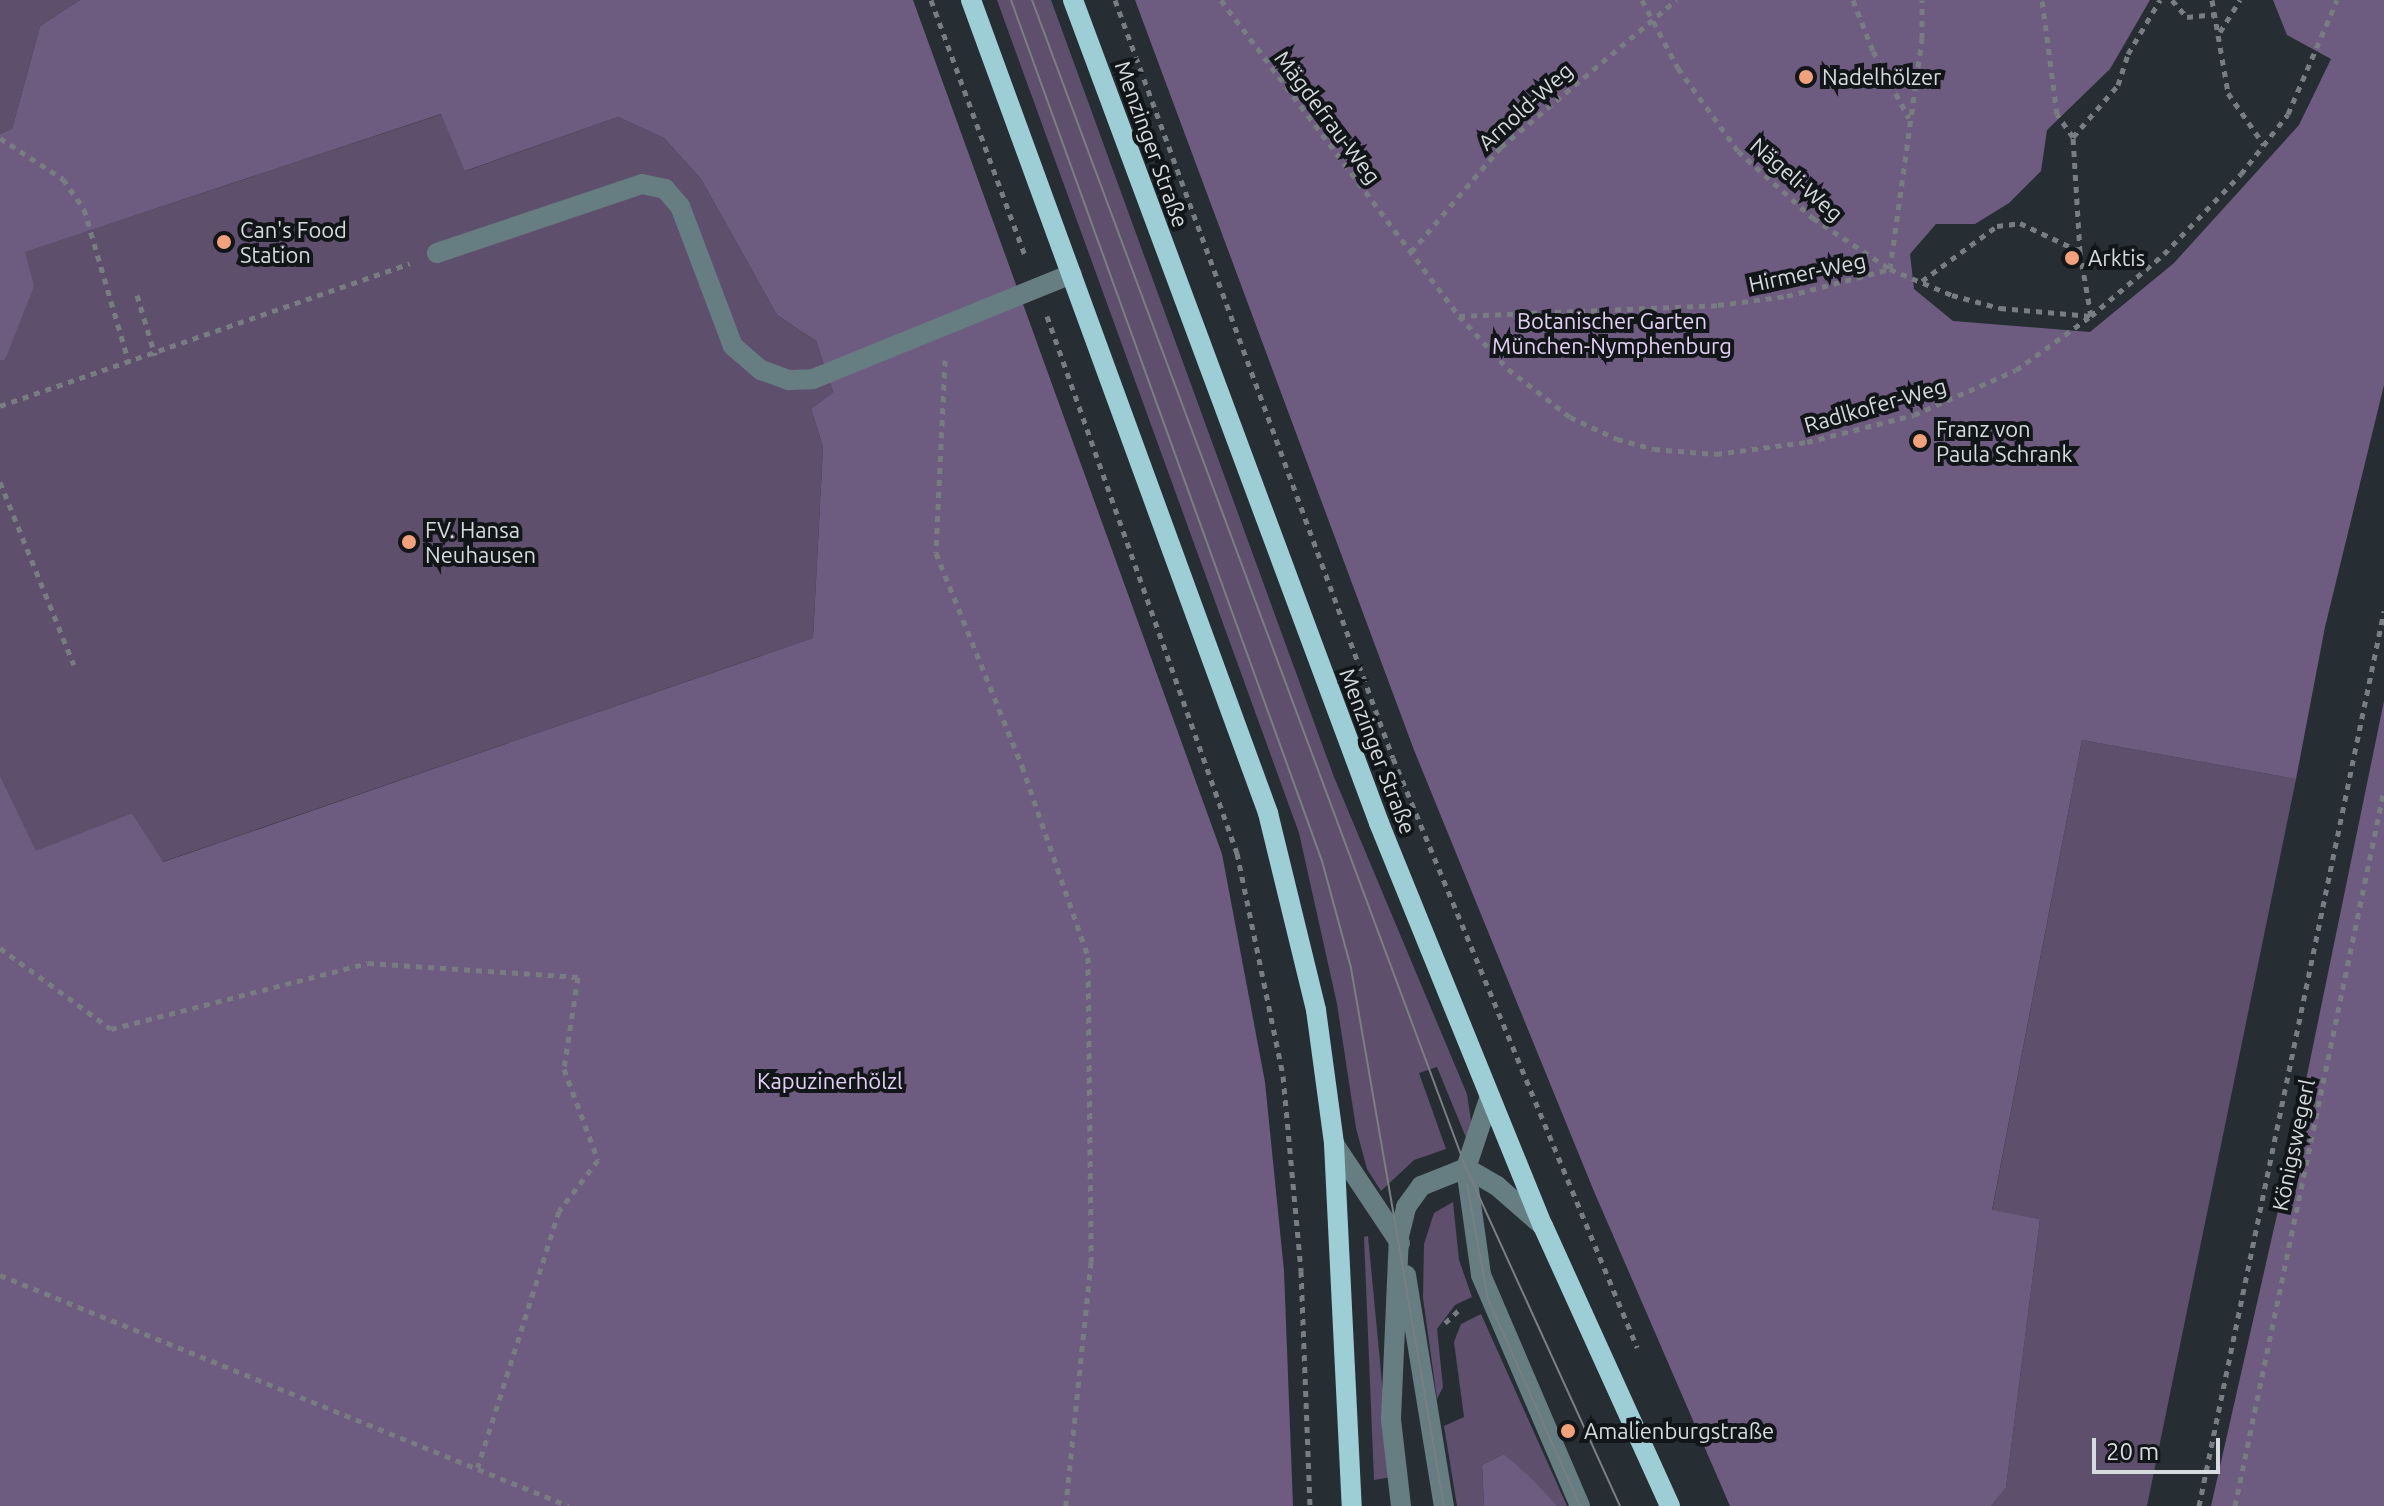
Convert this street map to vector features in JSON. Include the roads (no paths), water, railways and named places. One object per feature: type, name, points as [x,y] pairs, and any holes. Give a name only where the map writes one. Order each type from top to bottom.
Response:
[{"type":"main road","points":[[971,0],[1268,813],[1316,1010],[1334,1144],[1352,1506]]},
{"type":"main road","name":"Menzinger Straße","points":[[1073,0],[1373,809],[1543,1226],[1670,1506]]},
{"type":"lane","points":[[437,253],[642,184],[665,189],[680,206],[733,346],[761,370],[789,380],[813,379],[1072,274]]},
{"type":"lane","points":[[1489,1099],[1466,1168],[1488,1299],[1580,1506]]},
{"type":"lane","points":[[1334,1144],[1399,1236],[1444,1506]]},
{"type":"lane","points":[[1466,1168],[1497,1186],[1543,1226]]},
{"type":"lane","points":[[1401,1506],[1391,1419],[1399,1236],[1406,1207],[1421,1186],[1466,1168]]},
{"type":"tram line","points":[[1011,0],[1322,861],[1351,968],[1444,1506]]},
{"type":"tram line","points":[[1032,0],[1466,1168],[1620,1506]]},
{"type":"tram line","points":[[1467,1184],[1488,1299],[1580,1506]]},
{"type":"place","name":"Nadelhölzer","points":[[1806,77]]},
{"type":"place","name":"Can's Food Station","points":[[224,242]]},
{"type":"place","name":"Arktis","points":[[2072,258]]},
{"type":"place","name":"Franz von Paula Schrank","points":[[1920,441]]},
{"type":"place","name":"FV. Hansa Neuhausen","points":[[409,542]]},
{"type":"place","name":"Amalienburgstraße","points":[[1568,1431]]},
{"type":"park label","name":"Botanischer Garten München-Nymphenburg","points":[[1612,332]]},
{"type":"park label","name":"Kapuzinerhölzl","points":[[830,1081]]}]
